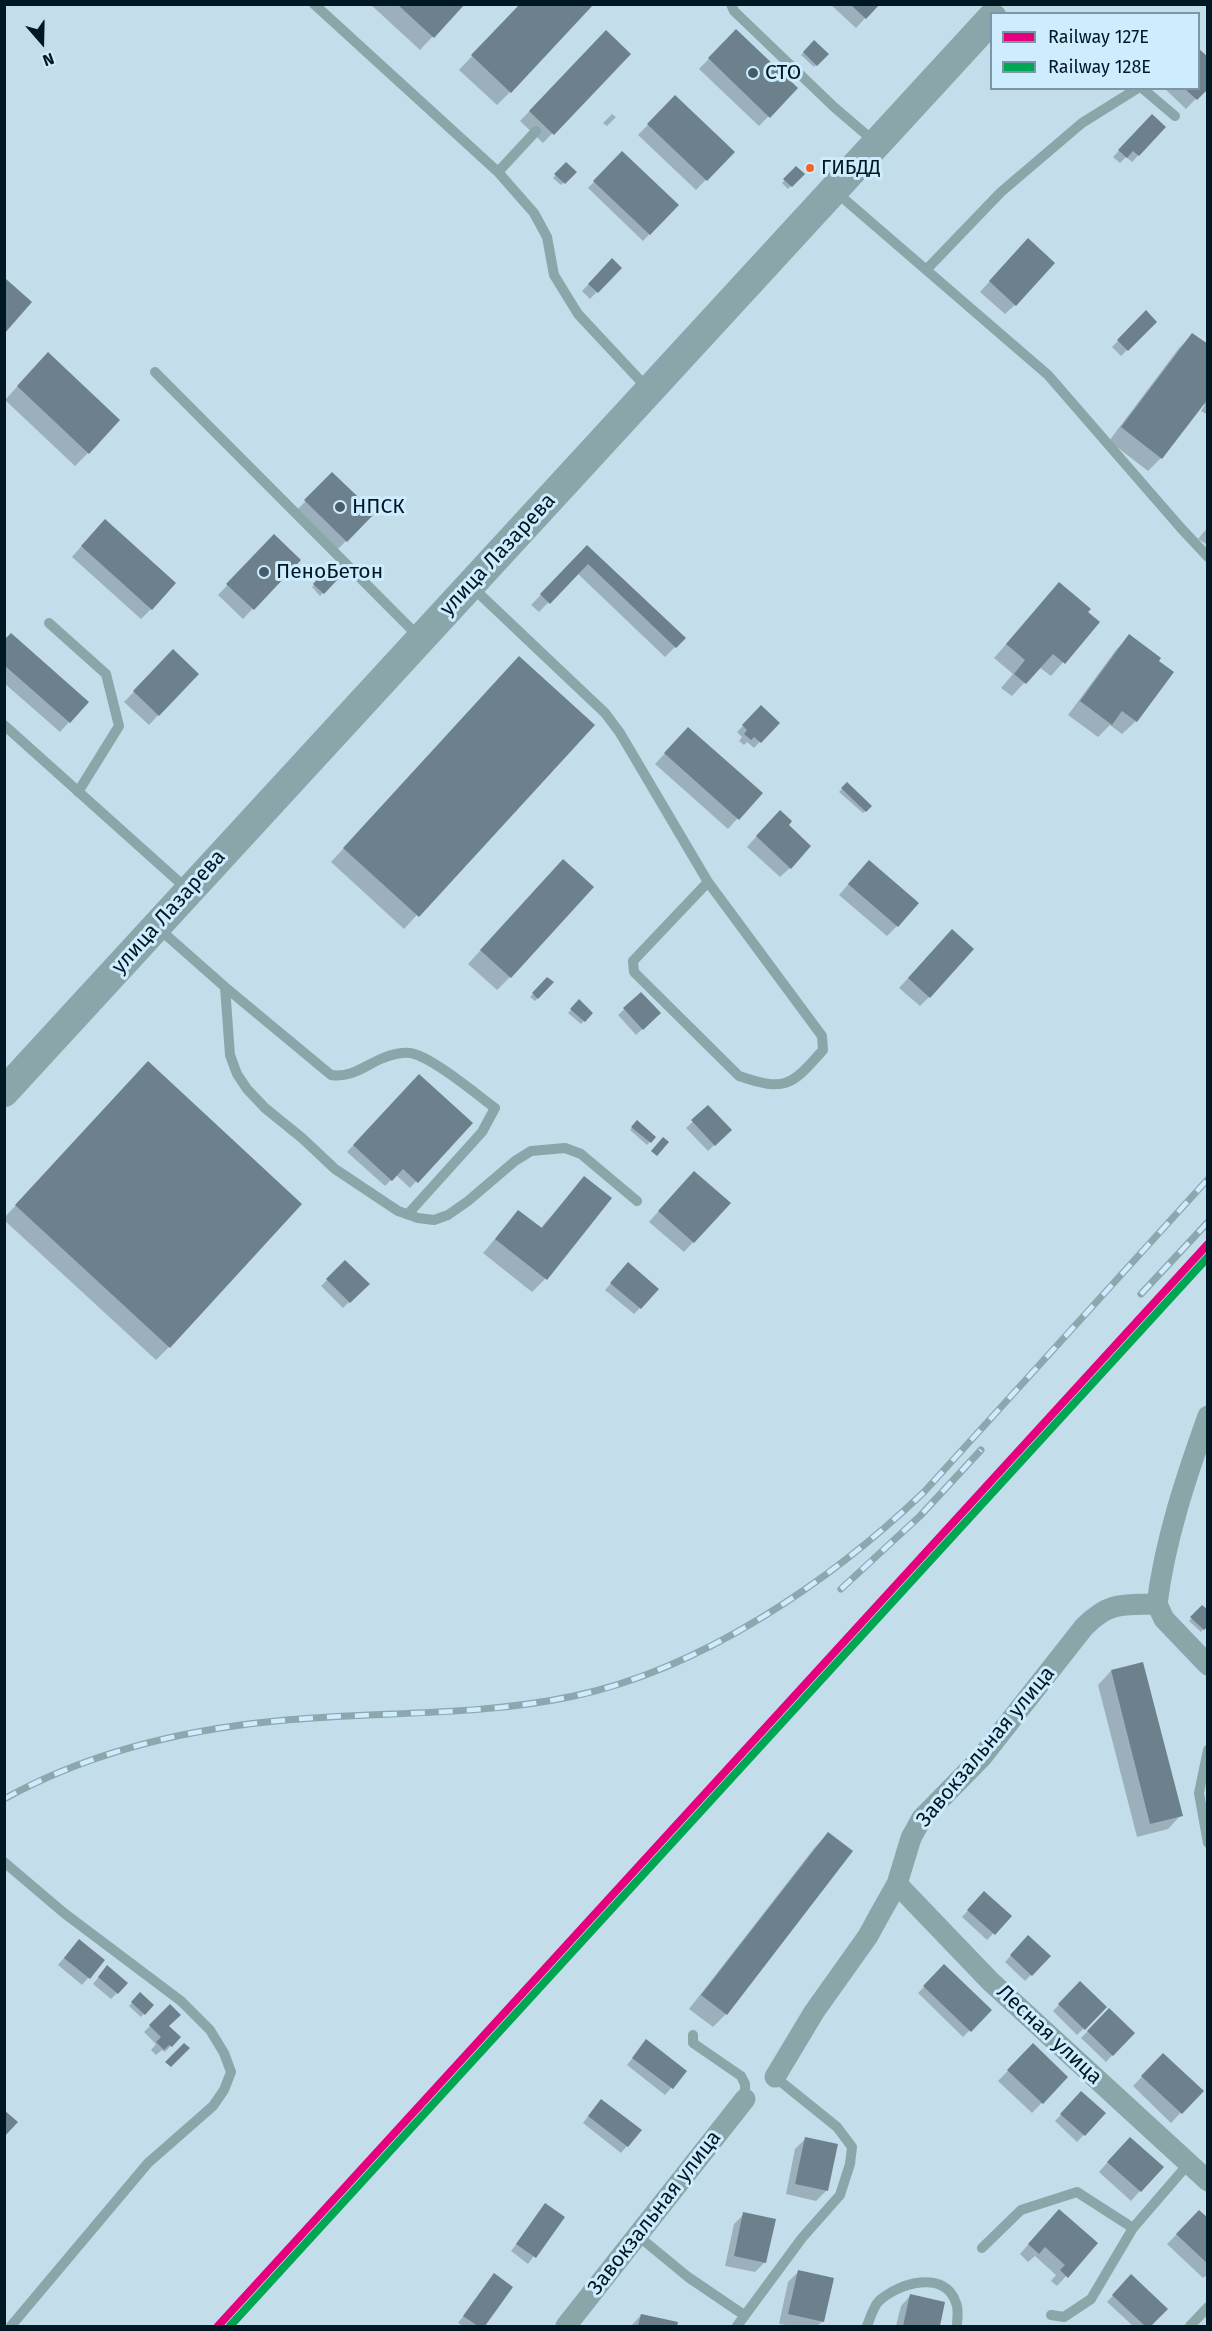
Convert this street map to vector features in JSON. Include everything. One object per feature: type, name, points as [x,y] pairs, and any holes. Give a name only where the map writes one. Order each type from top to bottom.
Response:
[{"type":"main road","name":"улица Лазарева","points":[[4,1092],[990,20]]},
{"type":"street","points":[[1208,1416],[1179,1502],[1157,1604],[1164,1619],[1208,1665]]},
{"type":"street","name":"Завокзальная улица","points":[[775,2077],[814,2012],[868,1936],[897,1884],[911,1838],[922,1818],[981,1758],[1084,1627],[1098,1613],[1113,1606],[1157,1604]]},
{"type":"street","name":"Лесная улица","points":[[897,1884],[990,1981],[1208,2181]]},
{"type":"street","name":"Завокзальная улица","points":[[566,2326],[745,2099]]},
{"type":"lane","points":[[314,4],[498,172],[534,213],[546,237],[554,275],[578,314],[649,390]]},
{"type":"lane","points":[[731,4],[734,11],[834,107],[876,143]]},
{"type":"lane","points":[[926,270],[1001,192],[1082,123],[1137,90]]},
{"type":"lane","points":[[1142,90],[1175,116]]},
{"type":"lane","points":[[498,172],[536,131]]},
{"type":"lane","points":[[833,190],[1048,375],[1179,527],[1208,556]]},
{"type":"lane","points":[[156,372],[421,639]]},
{"type":"lane","points":[[470,586],[605,713],[620,733],[708,882],[822,1036],[823,1050],[801,1075],[781,1086],[760,1083],[739,1076],[634,972],[633,961],[708,882]]},
{"type":"lane","points":[[50,623],[106,674],[119,726],[78,792]]},
{"type":"lane","points":[[4,725],[188,891]]},
{"type":"lane","points":[[157,926],[225,987],[331,1075],[353,1074],[381,1059],[395,1054],[409,1053],[423,1058],[495,1108],[482,1132],[408,1214]]},
{"type":"lane","points":[[225,987],[231,1055],[237,1074],[247,1089],[265,1108],[335,1168],[398,1211],[434,1220],[448,1215],[515,1161],[531,1151],[565,1148],[581,1154],[637,1201]]},
{"type":"lane","points":[[1208,1750],[1199,1794],[1208,1843]]},
{"type":"lane","points":[[4,1862],[64,1913],[181,2001],[210,2030],[224,2053],[231,2072],[224,2090],[213,2106],[148,2163],[11,2326]]},
{"type":"lane","points":[[693,2035],[693,2043],[741,2076],[745,2084],[745,2099]]},
{"type":"lane","points":[[737,2326],[802,2238],[840,2195],[850,2164],[852,2147],[837,2127],[775,2077]]},
{"type":"lane","points":[[1051,2315],[1064,2317],[1091,2299],[1133,2228],[1189,2163]]},
{"type":"lane","points":[[982,2248],[1021,2210],[1077,2192],[1133,2228]]},
{"type":"lane","points":[[637,2235],[688,2277],[744,2315]]},
{"type":"lane","points":[[867,2326],[878,2302],[893,2291],[921,2281],[949,2290],[957,2303],[957,2326]]},
{"type":"lane","points":[[1190,2326],[1208,2307]]},
{"type":"building","points":[[397,4],[465,4],[434,38]]},
{"type":"building","points":[[520,4],[594,4],[511,93],[471,55]]},
{"type":"building","points":[[850,4],[880,4],[866,19]]},
{"type":"building","name":"СТО","points":[[736,29],[798,88],[770,118],[708,58]]},
{"type":"building","points":[[606,30],[631,54],[554,135],[529,111]]},
{"type":"building","points":[[814,40],[829,54],[817,66],[803,52]]},
{"type":"building","points":[[1200,50],[1208,57],[1208,89],[1197,100],[1186,90],[1200,90]]},
{"type":"building","points":[[675,95],[735,152],[707,181],[647,124]]},
{"type":"building","points":[[1152,114],[1166,127],[1139,156],[1133,151],[1127,158],[1118,150]]},
{"type":"building","points":[[622,151],[679,205],[650,235],[593,181]]},
{"type":"building","points":[[566,162],[577,172],[565,184],[554,174]]},
{"type":"building","points":[[796,166],[805,174],[792,187],[783,179]]},
{"type":"building","points":[[1028,238],[1055,263],[1016,306],[989,281]]},
{"type":"building","points":[[612,258],[622,268],[598,293],[588,284]]},
{"type":"building","points":[[6,279],[32,302],[4,334],[4,281]]},
{"type":"building","points":[[1146,310],[1157,322],[1128,351],[1117,340]]},
{"type":"building","points":[[1192,333],[1208,344],[1208,399],[1162,459],[1121,427]]},
{"type":"building","points":[[48,352],[120,420],[89,454],[17,386]]},
{"type":"building","name":"НПСК","points":[[332,472],[375,513],[347,542],[304,500]]},
{"type":"building","points":[[105,519],[176,583],[152,610],[81,546]]},
{"type":"building","name":"ПеноБетон","points":[[274,534],[301,560],[254,610],[226,584]]},
{"type":"building","points":[[587,545],[686,638],[676,648],[588,564],[550,604],[540,594]]},
{"type":"building","points":[[330,566],[340,577],[324,594],[313,584]]},
{"type":"building","points":[[1059,582],[1091,609],[1088,612],[1100,622],[1065,664],[1053,654],[1026,684],[1014,674],[1025,660],[1006,644]]},
{"type":"building","points":[[11,633],[89,702],[70,723],[4,665],[4,640]]},
{"type":"building","points":[[1129,634],[1161,658],[1159,661],[1174,672],[1137,722],[1122,711],[1112,725],[1080,701]]},
{"type":"building","points":[[173,649],[199,674],[159,716],[133,691]]},
{"type":"building","points":[[519,656],[595,725],[419,917],[343,848]]},
{"type":"building","points":[[761,705],[780,723],[761,743],[754,737],[751,740],[744,734],[747,730],[742,725]]},
{"type":"building","points":[[688,727],[763,793],[739,820],[664,753]]},
{"type":"building","points":[[847,782],[872,806],[866,812],[841,788]]},
{"type":"building","points":[[780,810],[792,821],[789,825],[811,846],[791,869],[756,836]]},
{"type":"building","points":[[563,859],[594,887],[511,978],[480,950]]},
{"type":"building","points":[[869,860],[919,903],[898,927],[848,884]]},
{"type":"building","points":[[952,929],[974,949],[930,998],[908,978]]},
{"type":"building","points":[[547,977],[554,982],[538,999],[532,993]]},
{"type":"building","points":[[641,992],[661,1013],[643,1030],[623,1008]]},
{"type":"building","points":[[579,999],[593,1013],[585,1022],[570,1009]]},
{"type":"building","points":[[148,1061],[302,1204],[170,1348],[15,1205]]},
{"type":"building","points":[[419,1074],[473,1123],[418,1183],[403,1169],[392,1181],[353,1145]]},
{"type":"building","points":[[708,1105],[732,1130],[715,1146],[691,1120]]},
{"type":"building","points":[[637,1120],[656,1137],[651,1143],[631,1127]]},
{"type":"building","points":[[663,1137],[669,1142],[657,1156],[651,1151]]},
{"type":"building","points":[[694,1171],[731,1203],[694,1243],[658,1211]]},
{"type":"building","points":[[584,1176],[612,1198],[547,1280],[495,1239],[518,1210],[542,1228]]},
{"type":"building","points":[[345,1260],[370,1284],[350,1303],[326,1279]]},
{"type":"building","points":[[628,1262],[659,1289],[641,1309],[610,1283]]},
{"type":"building","points":[[1202,1605],[1208,1610],[1208,1626],[1204,1630],[1190,1617]]},
{"type":"building","points":[[1143,1662],[1183,1816],[1150,1824],[1111,1670]]},
{"type":"building","points":[[828,1832],[853,1851],[727,2015],[701,1995]]},
{"type":"building","points":[[984,1891],[1012,1916],[995,1935],[967,1910]]},
{"type":"building","points":[[1028,1935],[1051,1956],[1032,1976],[1010,1955]]},
{"type":"building","points":[[79,1939],[105,1960],[90,1979],[64,1958]]},
{"type":"building","points":[[944,1964],[992,2010],[971,2032],[923,1986]]},
{"type":"building","points":[[107,1965],[128,1983],[118,1994],[98,1977]]},
{"type":"building","points":[[1080,1981],[1107,2007],[1085,2030],[1058,2004]]},
{"type":"building","points":[[140,1992],[154,2005],[145,2015],[131,2002]]},
{"type":"building","points":[[170,2004],[181,2015],[169,2026],[181,2037],[172,2047],[169,2045],[164,2050],[156,2042],[161,2037],[149,2025]]},
{"type":"building","points":[[1109,2008],[1135,2033],[1113,2056],[1087,2031]]},
{"type":"building","points":[[646,2039],[687,2071],[673,2089],[632,2058]]},
{"type":"building","points":[[184,2043],[190,2048],[171,2067],[165,2062]]},
{"type":"building","points":[[1033,2043],[1068,2077],[1043,2104],[1007,2070]]},
{"type":"building","points":[[1163,2053],[1204,2091],[1182,2114],[1141,2076]]},
{"type":"building","points":[[1081,2091],[1106,2113],[1085,2136],[1060,2114]]},
{"type":"building","points":[[601,2099],[642,2130],[628,2147],[588,2116]]},
{"type":"building","points":[[4,2110],[18,2122],[4,2137]]},
{"type":"building","points":[[805,2137],[838,2144],[828,2191],[795,2184]]},
{"type":"building","points":[[1130,2137],[1164,2167],[1141,2192],[1107,2162]]},
{"type":"building","points":[[545,2203],[565,2217],[536,2258],[516,2244]]},
{"type":"building","points":[[1059,2209],[1098,2243],[1068,2278],[1060,2270],[1065,2265],[1045,2247],[1039,2254],[1028,2244]]},
{"type":"building","points":[[1199,2210],[1208,2218],[1208,2264],[1176,2234]]},
{"type":"building","points":[[743,2212],[776,2219],[766,2263],[734,2256]]},
{"type":"building","points":[[798,2270],[834,2278],[824,2322],[788,2314]]},
{"type":"building","points":[[494,2273],[513,2287],[485,2326],[478,2326],[463,2316]]},
{"type":"building","points":[[1131,2274],[1168,2309],[1151,2326],[1145,2326],[1112,2295]]},
{"type":"building","points":[[910,2294],[945,2302],[940,2326],[903,2326]]},
{"type":"building","points":[[641,2314],[678,2322],[677,2326],[638,2326]]},
{"type":"railway","points":[[4,1799],[102,1756],[171,1738],[276,1721],[463,1711],[537,1703],[622,1683],[670,1665],[716,1643],[806,1589],[848,1558],[924,1492],[1208,1179]]},
{"type":"railway","points":[[1141,1294],[1208,1222]]},
{"type":"railway","points":[[841,1589],[920,1516],[981,1450]]},
{"type":"rail line","name":"127Е","points":[[218,2326],[1208,1244]]},
{"type":"rail line","name":"128Е","points":[[230,2326],[1208,1257]]},
{"type":"place","name":"СТО","points":[[753,73]]},
{"type":"place","name":"ГИБДД","points":[[810,168]]},
{"type":"place","name":"НПСК","points":[[340,507]]},
{"type":"place","name":"ПеноБетон","points":[[264,572]]}]
